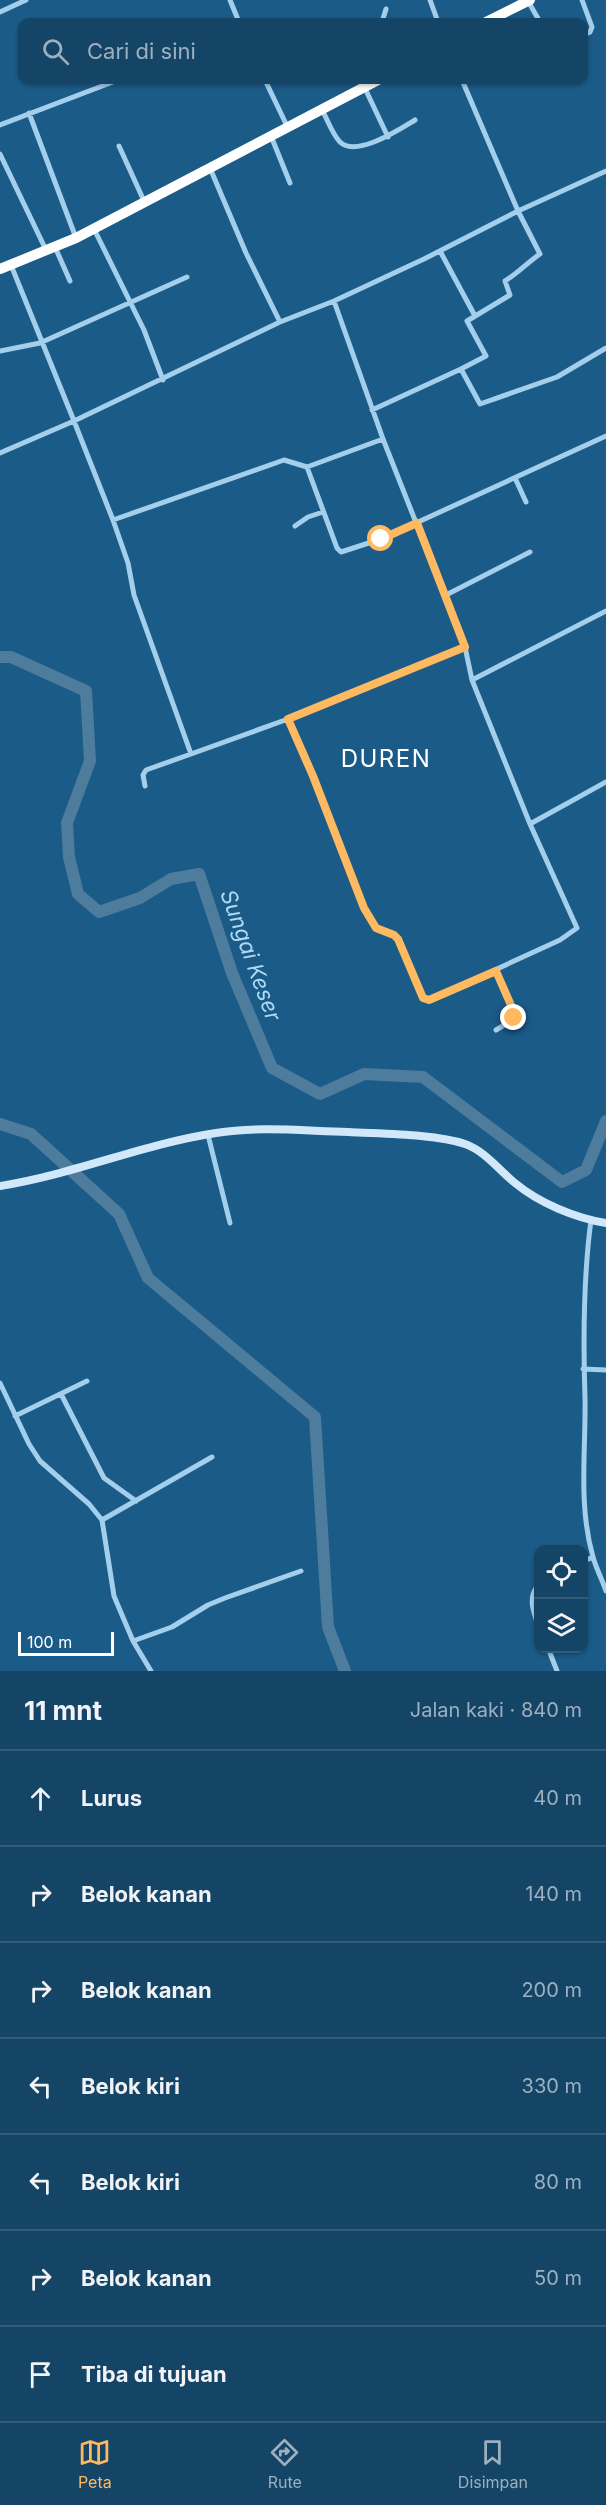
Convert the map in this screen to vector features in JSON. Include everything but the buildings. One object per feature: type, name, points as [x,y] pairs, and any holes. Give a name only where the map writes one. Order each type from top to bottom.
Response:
[{"type":"highway","points":[[494,18],[529,0]]},
{"type":"highway","points":[[5,267],[94,229],[321,108],[361,84]]},
{"type":"street","points":[[0,12],[26,0]]},
{"type":"street","points":[[230,0],[237,18]]},
{"type":"street","points":[[430,0],[437,18]]},
{"type":"street","points":[[529,0],[538,18]]},
{"type":"street","points":[[582,0],[592,27],[588,33]]},
{"type":"street","points":[[383,18],[386,9]]},
{"type":"street","points":[[0,125],[107,84]]},
{"type":"street","points":[[267,84],[287,126]]},
{"type":"street","points":[[363,84],[388,137]]},
{"type":"street","points":[[372,410],[486,357],[466,323],[510,295],[505,281],[540,254],[518,211],[464,84]]},
{"type":"street","points":[[321,108],[341,143],[361,146],[388,137],[415,120]]},
{"type":"street","points":[[29,113],[76,238]]},
{"type":"street","points":[[270,135],[290,183]]},
{"type":"street","points":[[119,146],[144,201]]},
{"type":"street","points":[[0,154],[50,249],[70,281]]},
{"type":"street","points":[[210,166],[246,253],[280,322]]},
{"type":"street","points":[[0,453],[163,380],[280,322],[334,301],[518,211],[606,171]]},
{"type":"street","points":[[94,229],[144,330],[163,380]]},
{"type":"street","points":[[440,250],[475,316]]},
{"type":"street","points":[[5,267],[74,421],[113,520],[128,563],[134,595],[191,754]]},
{"type":"street","points":[[0,351],[40,343],[187,277]]},
{"type":"street","points":[[288,719],[313,776],[364,908],[376,928],[398,939],[423,998],[429,1000],[496,971],[560,940],[577,928],[530,824],[472,680],[465,647],[372,410],[334,301]]},
{"type":"street","points":[[461,369],[480,404],[557,377],[606,348]]},
{"type":"street","points":[[307,467],[337,548],[341,552],[381,539],[606,436]]},
{"type":"street","points":[[113,520],[284,460],[307,467],[383,439]]},
{"type":"street","points":[[515,478],[526,502]]},
{"type":"street","points":[[295,526],[308,517],[323,512]]},
{"type":"street","points":[[446,595],[530,552]]},
{"type":"street","points":[[472,680],[606,611]]},
{"type":"street","points":[[145,786],[142,775],[146,770],[288,719],[465,647]]},
{"type":"street","points":[[530,824],[606,782]]},
{"type":"street","points":[[496,971],[515,1014],[511,1021],[496,1029]]},
{"type":"street","points":[[0,1186],[69,1172],[154,1146],[242,1130],[292,1128],[394,1134],[466,1144],[544,1202],[591,1220],[606,1223]]},
{"type":"street","points":[[208,1135],[230,1223]]},
{"type":"street","points":[[591,1220],[583,1329],[584,1504],[593,1557],[606,1591]]},
{"type":"street","points":[[583,1369],[606,1370]]},
{"type":"street","points":[[15,1416],[87,1381]]},
{"type":"street","points":[[0,1383],[40,1461],[89,1504],[102,1520],[114,1596],[134,1641],[151,1671]]},
{"type":"street","points":[[61,1394],[104,1478],[136,1501]]},
{"type":"street","points":[[102,1520],[212,1457]]},
{"type":"street","points":[[588,1559],[593,1557]]},
{"type":"street","points":[[134,1641],[166,1630],[208,1605],[301,1571]]},
{"type":"street","points":[[534,1594],[532,1605],[534,1611]]},
{"type":"street","points":[[550,1653],[557,1671]]},
{"type":"waterway","name":"Sungai Keser","points":[[0,657],[11,657],[86,691],[90,761],[67,823],[69,857],[78,894],[99,912],[140,898],[171,879],[199,874],[232,973],[272,1068],[320,1094],[364,1074],[423,1077],[562,1182],[586,1170],[606,1121]]},
{"type":"waterway","points":[[0,1124],[31,1134],[119,1214],[148,1278],[315,1417],[328,1627],[345,1671]]},
{"type":"district","name":"DUREN","points":[[386,759]]},
{"type":"route","points":[[381,539],[417,523],[465,647],[288,719],[313,776],[364,908],[379,931],[390,933],[398,939],[423,998],[429,1000],[496,971],[515,1014],[514,1018]]}]
